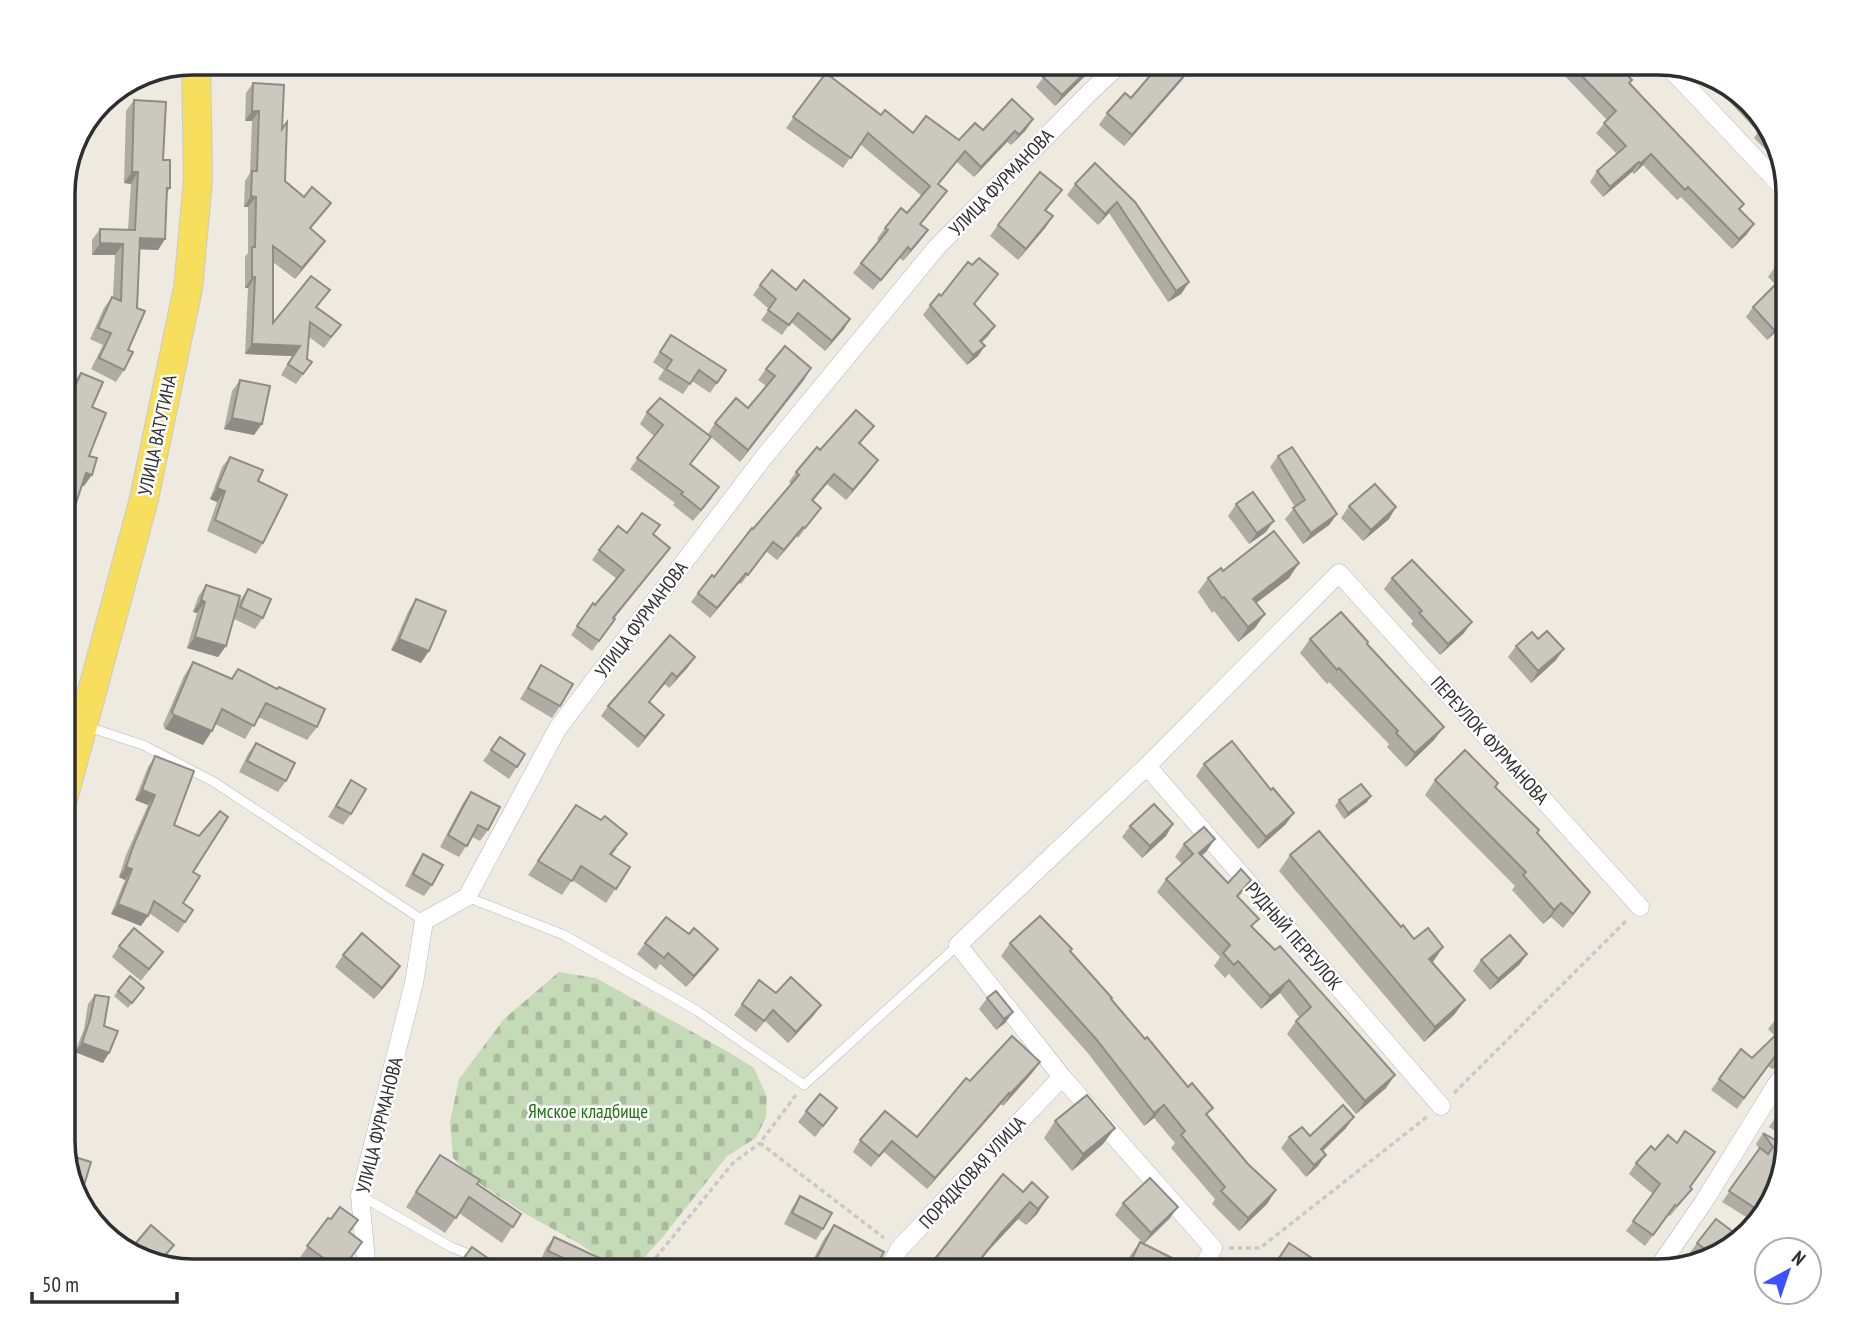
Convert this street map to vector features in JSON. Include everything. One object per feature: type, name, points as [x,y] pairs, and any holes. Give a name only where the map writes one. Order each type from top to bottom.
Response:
[{"type":"main road","name":"УЛИЦА ВАТУТИНА","points":[[76,751],[144,499],[188,288],[198,180],[197,75]]},
{"type":"street","name":"УЛИЦА ФУРМАНОВА","points":[[467,897],[558,728],[764,457],[937,247],[1108,75]]},
{"type":"street","points":[[1679,78],[1774,178]]},
{"type":"street","name":"ПЕРЕУЛОК ФУРМАНОВА","points":[[1147,766],[1339,573],[1640,906]]},
{"type":"street","points":[[1147,766],[958,945],[1062,1077],[1213,1248],[1207,1259]]},
{"type":"street","name":"РУДНЫЙ ПЕРЕУЛОК","points":[[1147,766],[1441,1106]]},
{"type":"street","points":[[424,921],[467,897]]},
{"type":"street","name":"УЛИЦА ФУРМАНОВА","points":[[366,1259],[360,1196],[414,983],[424,921]]},
{"type":"street","name":"ПОРЯДКОВАЯ УЛИЦА","points":[[894,1259],[899,1249],[1062,1077]]},
{"type":"street","points":[[1665,1258],[1703,1203],[1776,1085]]},
{"type":"lane","points":[[83,725],[144,745],[214,782],[424,921]]},
{"type":"lane","points":[[467,897],[564,934],[695,1010],[804,1085],[958,945]]},
{"type":"lane","points":[[360,1196],[452,1247],[481,1259]]},
{"type":"path","points":[[1213,1248],[1260,1248],[1441,1106],[1640,906]]},
{"type":"path","points":[[655,1259],[733,1163],[760,1143],[804,1085]]},
{"type":"path","points":[[760,1143],[899,1249]]},
{"type":"green space","name":"Ямское кладбище","points":[[559,972],[596,978],[754,1068],[767,1097],[766,1117],[756,1138],[727,1156],[643,1259],[601,1259],[473,1179],[453,1158],[450,1122],[459,1079],[504,1019]]},
{"type":"building","points":[[824,75],[829,75],[881,115],[885,110],[913,133],[926,116],[959,140],[975,123],[983,130],[1012,99],[1033,119],[1019,135],[1015,131],[981,167],[965,151],[938,184],[947,191],[920,224],[928,230],[911,250],[908,247],[881,280],[861,263],[888,230],[885,228],[901,208],[907,213],[930,186],[868,133],[851,158],[793,117]]},
{"type":"building","points":[[1045,75],[1083,75],[1062,95],[1043,77]]},
{"type":"building","points":[[1151,75],[1185,75],[1132,135],[1107,113],[1125,93],[1131,98]]},
{"type":"building","points":[[1581,75],[1627,75],[1632,80],[1629,83],[1744,204],[1739,209],[1754,224],[1739,239],[1688,187],[1685,190],[1651,154],[1610,187],[1597,171],[1626,146],[1604,123],[1616,111]]},
{"type":"building","points":[[253,83],[284,85],[282,129],[287,122],[285,181],[304,197],[312,187],[331,203],[310,228],[325,241],[302,268],[273,246],[273,323],[311,276],[330,290],[316,307],[341,325],[331,337],[310,322],[307,359],[312,362],[303,374],[288,364],[300,346],[252,344],[255,277],[252,277],[252,247],[255,247],[256,197],[251,196],[252,171],[257,171],[259,111],[252,111]]},
{"type":"building","points":[[134,100],[166,102],[163,160],[170,160],[170,188],[167,188],[165,239],[140,238],[137,308],[145,311],[128,350],[133,352],[124,370],[99,358],[111,333],[98,328],[112,297],[121,301],[123,244],[100,243],[100,229],[135,230],[138,172],[132,172]]},
{"type":"building","points":[[1095,163],[1135,202],[1189,282],[1176,291],[1117,202],[1105,214],[1075,184]]},
{"type":"building","points":[[1040,172],[1062,190],[1045,210],[1053,216],[1026,249],[998,225]]},
{"type":"building","points":[[979,258],[998,274],[974,304],[995,326],[980,341],[985,346],[973,355],[930,305],[939,294],[941,296],[968,262],[972,265]]},
{"type":"building","points":[[772,270],[796,290],[804,280],[850,319],[832,341],[798,313],[789,325],[768,310],[776,299],[760,285]]},
{"type":"building","points":[[1776,284],[1776,328],[1774,330],[1753,307]]},
{"type":"building","points":[[671,335],[726,370],[717,383],[699,370],[690,384],[666,369],[672,360],[660,352]]},
{"type":"building","points":[[785,346],[811,368],[748,450],[715,423],[736,398],[748,408],[775,376],[766,369]]},
{"type":"building","points":[[81,373],[103,382],[92,407],[106,413],[89,456],[97,458],[92,475],[86,473],[76,503],[76,384]]},
{"type":"building","points":[[240,380],[270,386],[262,424],[232,418]]},
{"type":"building","points":[[660,398],[711,437],[690,464],[719,487],[701,510],[681,494],[683,492],[637,458],[663,425],[647,412]]},
{"type":"building","points":[[856,410],[874,426],[859,443],[878,460],[853,490],[834,474],[812,500],[821,508],[805,528],[803,527],[784,550],[773,542],[748,575],[746,573],[717,608],[698,593],[799,475],[796,472],[817,447],[820,450]]},
{"type":"building","points":[[1292,447],[1337,514],[1311,533],[1293,508],[1305,500],[1278,456]]},
{"type":"building","points":[[230,457],[263,470],[258,481],[287,495],[263,543],[215,520],[225,491],[217,488]]},
{"type":"building","points":[[1375,484],[1396,507],[1371,530],[1349,506]]},
{"type":"building","points":[[1253,492],[1274,521],[1257,533],[1236,504]]},
{"type":"building","points":[[642,513],[660,525],[653,534],[670,548],[613,618],[615,619],[599,641],[577,626],[593,603],[595,605],[624,570],[599,550],[618,526],[627,533]]},
{"type":"building","points":[[1274,531],[1299,563],[1253,599],[1265,614],[1248,627],[1208,578],[1221,568],[1223,571]]},
{"type":"building","points":[[1412,560],[1472,622],[1448,644],[1392,578]]},
{"type":"building","points":[[206,585],[240,596],[226,646],[195,637],[205,602],[201,600]]},
{"type":"building","points":[[248,589],[271,599],[263,618],[240,607]]},
{"type":"building","points":[[416,599],[446,611],[429,651],[399,639]]},
{"type":"building","points":[[1341,612],[1444,727],[1415,753],[1396,733],[1398,731],[1310,639]]},
{"type":"building","points":[[1547,631],[1564,649],[1538,671],[1516,646],[1532,632],[1538,639]]},
{"type":"building","points":[[670,635],[695,657],[677,677],[672,673],[649,702],[664,715],[645,737],[608,706]]},
{"type":"building","points":[[193,662],[232,679],[238,669],[325,709],[317,727],[266,703],[254,726],[222,709],[212,731],[172,712]]},
{"type":"building","points":[[541,665],[573,684],[560,706],[528,688]]},
{"type":"building","points":[[500,737],[525,754],[517,767],[491,750]]},
{"type":"building","points":[[1232,741],[1271,790],[1273,788],[1294,813],[1266,837],[1204,764]]},
{"type":"building","points":[[256,743],[295,763],[286,781],[247,761]]},
{"type":"building","points":[[1465,750],[1498,783],[1495,787],[1539,830],[1537,833],[1590,892],[1573,914],[1561,903],[1554,910],[1523,875],[1526,872],[1435,780]]},
{"type":"building","points":[[155,756],[194,771],[174,825],[199,836],[220,811],[228,817],[193,872],[200,876],[183,903],[193,910],[185,922],[154,901],[148,916],[118,904],[132,869],[126,867],[155,795],[142,790]]},
{"type":"building","points":[[351,780],[366,789],[351,814],[336,806]]},
{"type":"building","points":[[1361,784],[1371,796],[1348,813],[1339,800]]},
{"type":"building","points":[[471,792],[500,807],[488,830],[478,825],[467,846],[448,835]]},
{"type":"building","points":[[1154,804],[1173,824],[1150,846],[1130,826]]},
{"type":"building","points":[[576,805],[601,820],[605,816],[627,834],[610,854],[630,867],[616,889],[581,866],[572,881],[538,861]]},
{"type":"building","points":[[1204,827],[1215,839],[1199,853],[1228,883],[1241,869],[1251,880],[1237,896],[1259,919],[1251,926],[1275,950],[1280,946],[1395,1075],[1365,1101],[1296,1021],[1311,1007],[1289,980],[1270,996],[1238,961],[1234,965],[1223,953],[1230,945],[1166,879],[1193,854],[1184,844]]},
{"type":"building","points":[[1319,831],[1401,927],[1403,925],[1414,939],[1428,928],[1443,947],[1429,959],[1465,1000],[1435,1027],[1290,855]]},
{"type":"building","points":[[423,854],[443,865],[432,885],[413,874]]},
{"type":"building","points":[[1040,916],[1072,949],[1070,951],[1188,1087],[1192,1083],[1213,1108],[1206,1114],[1248,1164],[1276,1190],[1248,1218],[1221,1191],[1225,1187],[1181,1135],[1185,1131],[1164,1105],[1154,1113],[1096,1039],[1010,943]]},
{"type":"building","points":[[666,917],[689,934],[694,928],[718,949],[694,976],[668,953],[664,958],[645,943]]},
{"type":"building","points":[[134,928],[163,952],[149,969],[119,946]]},
{"type":"building","points":[[362,933],[400,966],[382,988],[343,955]]},
{"type":"building","points":[[1510,935],[1527,954],[1498,979],[1481,960]]},
{"type":"building","points":[[130,976],[144,988],[132,1003],[118,991]]},
{"type":"building","points":[[791,977],[821,1005],[796,1032],[773,1010],[764,1021],[742,1004],[759,980],[776,993]]},
{"type":"building","points":[[996,991],[1013,1012],[1004,1019],[987,998]]},
{"type":"building","points":[[95,995],[109,997],[104,1026],[118,1031],[109,1053],[82,1043]]},
{"type":"building","points":[[1776,1035],[1776,1055],[1744,1098],[1719,1079],[1741,1049],[1752,1058]]},
{"type":"building","points":[[1012,1036],[1040,1062],[1009,1093],[935,1178],[892,1141],[879,1156],[860,1140],[885,1111],[917,1137],[966,1078],[970,1081]]},
{"type":"building","points":[[820,1094],[837,1108],[823,1126],[806,1111]]},
{"type":"building","points":[[1087,1095],[1115,1128],[1083,1154],[1055,1121]]},
{"type":"building","points":[[1343,1105],[1354,1117],[1321,1149],[1326,1155],[1314,1165],[1289,1137],[1302,1127],[1310,1136]]},
{"type":"building","points":[[1685,1131],[1715,1152],[1690,1187],[1692,1189],[1675,1205],[1653,1235],[1633,1221],[1660,1184],[1636,1163],[1651,1146],[1655,1150],[1668,1135],[1677,1143]]},
{"type":"building","points":[[1763,1133],[1776,1140],[1769,1178],[1764,1193],[1754,1207],[1729,1191],[1760,1148],[1768,1154],[1773,1147]]},
{"type":"building","points":[[440,1155],[480,1180],[477,1184],[521,1214],[513,1227],[469,1197],[456,1218],[416,1192]]},
{"type":"building","points":[[77,1158],[91,1162],[84,1186]]},
{"type":"building","points":[[1003,1174],[1023,1192],[1032,1182],[1048,1197],[1038,1209],[1030,1202],[980,1259],[935,1259]]},
{"type":"building","points":[[1150,1178],[1178,1207],[1151,1233],[1123,1203]]},
{"type":"building","points":[[800,1196],[832,1213],[823,1229],[792,1213]]},
{"type":"building","points":[[340,1207],[358,1220],[349,1232],[362,1242],[350,1259],[325,1259],[307,1246],[328,1218],[331,1219]]},
{"type":"building","points":[[1716,1219],[1732,1231],[1704,1249],[1697,1243]]},
{"type":"building","points":[[151,1225],[174,1245],[166,1255],[136,1243]]},
{"type":"building","points":[[834,1225],[884,1252],[880,1259],[816,1259]]},
{"type":"building","points":[[554,1237],[602,1259],[565,1259],[548,1251]]},
{"type":"building","points":[[1140,1242],[1174,1259],[1132,1259]]},
{"type":"building","points":[[1289,1243],[1313,1259],[1281,1259]]},
{"type":"building","points":[[472,1247],[489,1259],[463,1259]]}]
